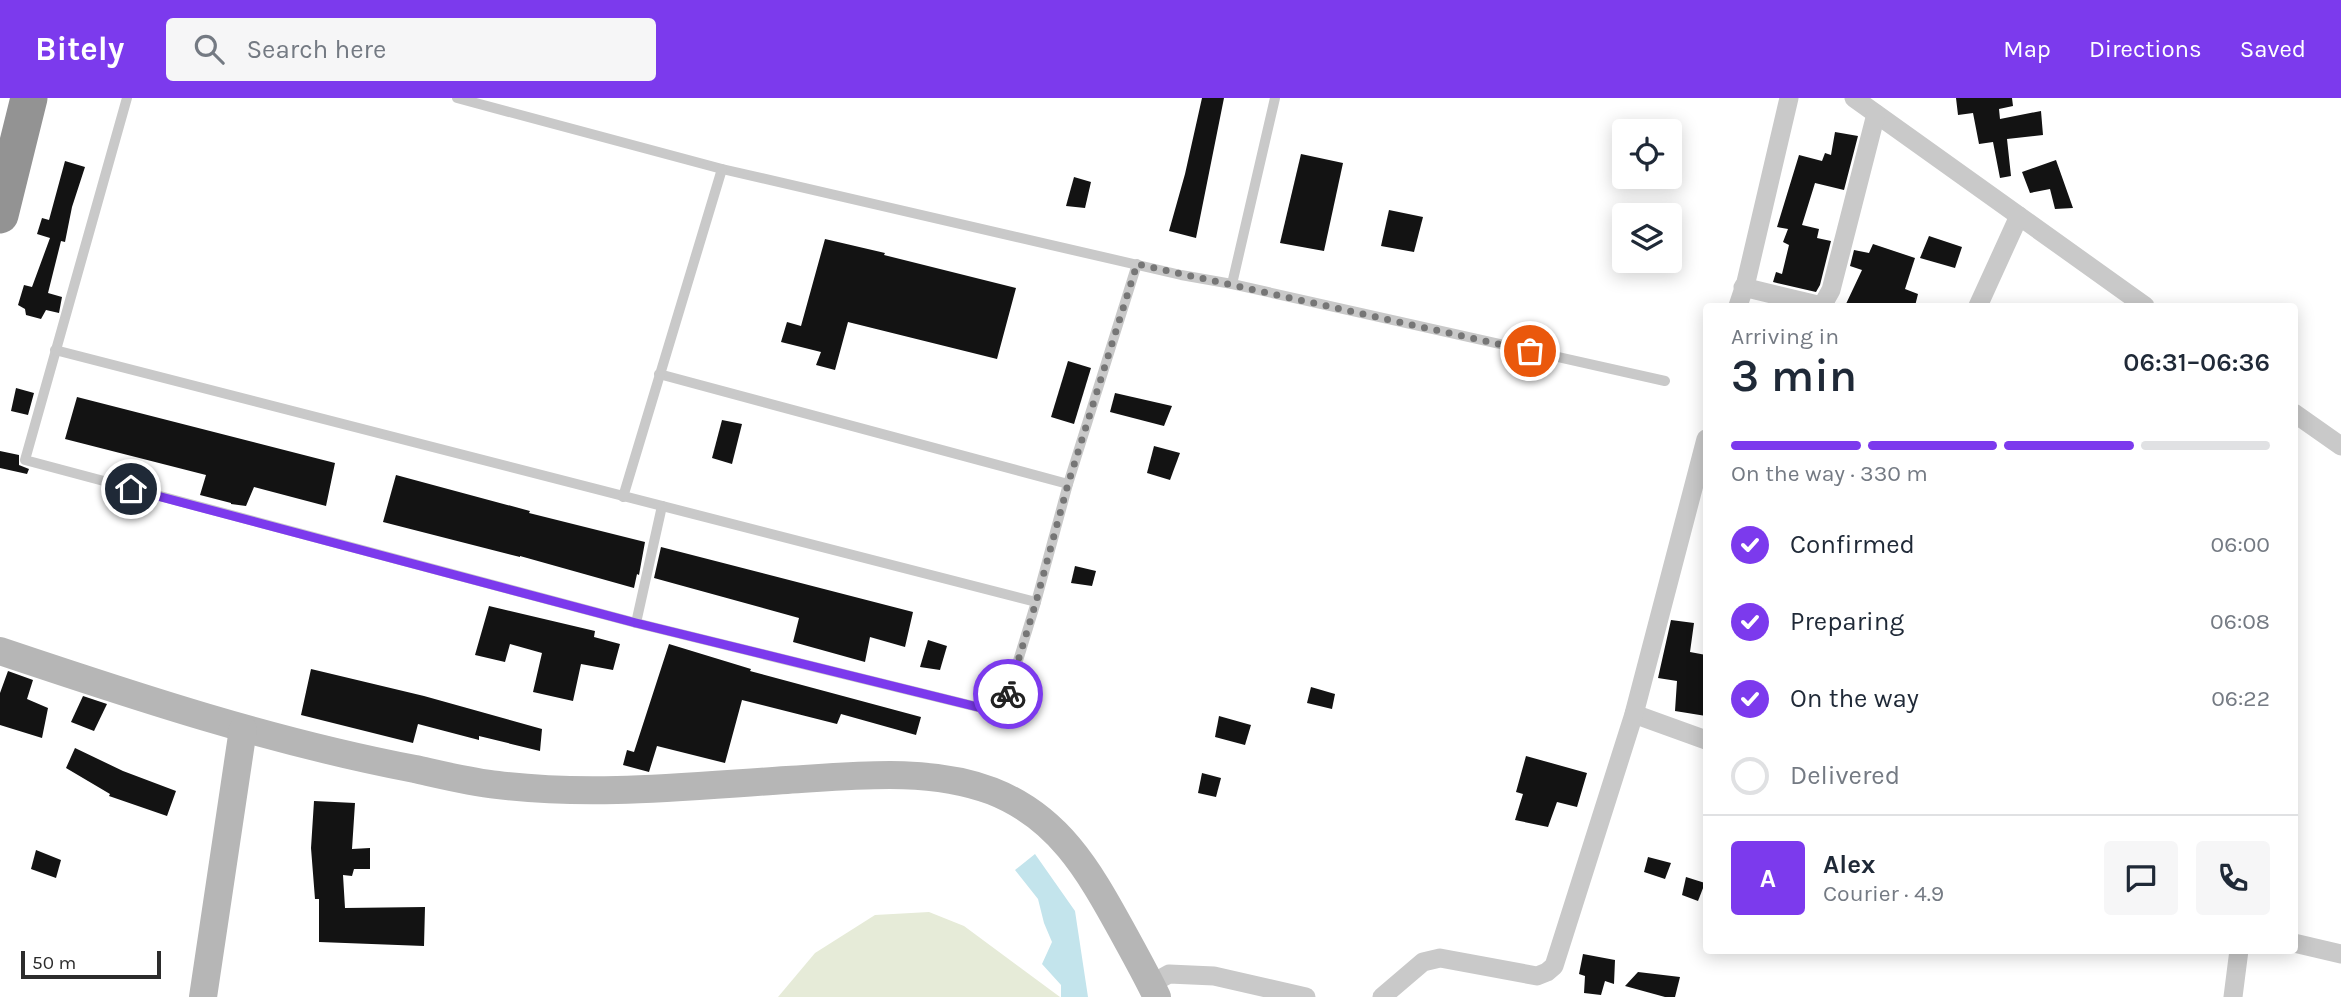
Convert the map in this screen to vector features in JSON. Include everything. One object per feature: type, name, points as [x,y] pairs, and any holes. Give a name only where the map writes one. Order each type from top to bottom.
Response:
[{"type":"highway","points":[[0,215],[29,98]]},
{"type":"street","points":[[1789,98],[1746,282],[1740,297],[1795,303]]},
{"type":"street","points":[[1854,98],[2142,303]]},
{"type":"street","points":[[1824,303],[1831,290],[1876,114]]},
{"type":"street","points":[[1979,303],[2019,216]]},
{"type":"street","points":[[2298,416],[2341,446]]},
{"type":"street","points":[[1382,997],[1423,962],[1440,957],[1537,976],[1554,965],[1634,713],[1703,450]]},
{"type":"street","points":[[0,651],[243,729],[342,755],[498,785],[611,791],[878,775],[944,779],[991,791],[1031,810],[1067,843],[1094,881],[1154,991],[1169,974],[1214,976],[1306,997]]},
{"type":"street","points":[[1634,713],[1703,739]]},
{"type":"street","points":[[203,997],[243,729]]},
{"type":"street","points":[[2298,944],[2341,954]]},
{"type":"street","points":[[2233,997],[2238,954]]},
{"type":"lane","points":[[127,98],[24,460],[636,623],[1002,713],[1068,484],[1137,264]]},
{"type":"lane","points":[[457,98],[722,169],[1665,381]]},
{"type":"lane","points":[[1232,284],[1275,98]]},
{"type":"lane","points":[[623,497],[722,169]]},
{"type":"lane","points":[[55,350],[1036,602]]},
{"type":"lane","points":[[659,374],[1068,484]]},
{"type":"lane","points":[[636,623],[662,506]]},
{"type":"green space","points":[[929,912],[964,926],[1060,997],[778,997],[815,953],[875,915]]},
{"type":"water","points":[[1035,854],[1075,911],[1088,997],[1061,997],[1061,985],[1042,964],[1052,942],[1038,899],[1015,870]]},
{"type":"building","points":[[1202,98],[1224,98],[1196,238],[1169,231]]},
{"type":"building","points":[[1956,98],[2012,98],[2013,106],[1999,109],[2000,119],[2041,111],[2043,135],[2007,139],[2011,176],[2000,178],[1993,142],[1979,144],[1973,113],[1958,115]]},
{"type":"building","points":[[1835,132],[1858,136],[1844,190],[1815,183],[1802,225],[1819,229],[1817,238],[1831,241],[1820,285],[1816,292],[1773,282],[1776,272],[1782,274],[1789,245],[1783,242],[1788,229],[1777,227],[1799,155],[1822,161],[1825,153],[1831,155]]},
{"type":"building","points":[[1301,154],[1343,163],[1324,251],[1280,243]]},
{"type":"building","points":[[2056,160],[2073,208],[2055,209],[2050,189],[2030,193],[2022,172]]},
{"type":"building","points":[[65,161],[85,167],[72,207],[65,242],[61,241],[48,293],[62,297],[59,313],[46,310],[41,319],[26,315],[25,309],[18,305],[24,285],[32,287],[50,238],[37,234],[42,218],[49,220]]},
{"type":"building","points":[[1074,177],[1091,182],[1085,208],[1066,206]]},
{"type":"building","points":[[1389,210],[1423,217],[1414,252],[1381,246]]},
{"type":"building","points":[[1929,236],[1962,247],[1955,268],[1920,258]]},
{"type":"building","points":[[825,239],[1016,288],[997,359],[848,322],[835,370],[816,365],[821,352],[781,342],[787,322],[801,326]]},
{"type":"building","points":[[1873,244],[1915,258],[1905,289],[1918,294],[1916,303],[1846,303],[1862,270],[1850,266],[1854,250],[1869,253]]},
{"type":"building","points":[[1068,361],[1091,368],[1074,424],[1051,417]]},
{"type":"building","points":[[16,388],[34,393],[28,415],[11,411]]},
{"type":"building","points":[[1115,393],[1172,406],[1164,426],[1110,412]]},
{"type":"building","points":[[77,397],[335,463],[326,506],[254,487],[246,506],[231,504],[200,495],[206,475],[65,439]]},
{"type":"building","points":[[722,420],[742,424],[732,464],[712,458]]},
{"type":"building","points":[[1154,446],[1180,453],[1170,480],[1147,473]]},
{"type":"building","points":[[0,451],[19,455],[19,465],[29,469],[27,474],[0,468]]},
{"type":"building","points":[[396,475],[530,511],[529,513],[645,542],[634,588],[383,522]]},
{"type":"building","points":[[661,547],[913,612],[905,647],[870,637],[865,662],[793,642],[799,618],[654,578]]},
{"type":"building","points":[[1075,566],[1096,571],[1092,586],[1071,583]]},
{"type":"building","points":[[489,606],[595,631],[594,637],[620,644],[613,670],[581,664],[573,701],[533,692],[542,653],[510,644],[505,662],[475,655]]},
{"type":"building","points":[[1671,620],[1694,623],[1690,652],[1703,654],[1703,716],[1675,711],[1677,681],[1658,678]]},
{"type":"building","points":[[928,640],[947,646],[940,670],[920,667]]},
{"type":"building","points":[[669,644],[751,669],[750,671],[921,717],[916,735],[841,714],[837,724],[742,700],[725,763],[657,746],[649,772],[623,765],[627,750],[634,752]]},
{"type":"building","points":[[311,669],[424,696],[542,729],[540,751],[479,736],[479,740],[418,724],[413,743],[301,715]]},
{"type":"building","points":[[8,671],[33,680],[27,699],[48,708],[42,738],[0,725],[0,693]]},
{"type":"building","points":[[1311,687],[1335,694],[1332,709],[1307,703]]},
{"type":"building","points":[[83,696],[107,704],[94,731],[71,722]]},
{"type":"building","points":[[1219,716],[1251,725],[1245,745],[1215,737]]},
{"type":"building","points":[[75,748],[123,771],[176,791],[167,816],[109,796],[110,794],[66,768]]},
{"type":"building","points":[[1526,756],[1587,773],[1577,807],[1557,802],[1548,827],[1515,820],[1523,794],[1516,792]]},
{"type":"building","points":[[1202,773],[1221,778],[1216,797],[1198,793]]},
{"type":"building","points":[[314,801],[355,803],[352,849],[370,848],[370,869],[354,869],[352,876],[343,875],[345,908],[425,907],[424,946],[319,942],[319,899],[315,899],[311,848]]},
{"type":"building","points":[[36,850],[61,860],[56,878],[31,869]]},
{"type":"building","points":[[1648,857],[1671,863],[1665,879],[1644,872]]},
{"type":"building","points":[[1686,877],[1703,882],[1698,901],[1682,895]]},
{"type":"building","points":[[1583,954],[1615,960],[1614,984],[1605,981],[1601,995],[1584,993],[1585,976],[1579,974]]},
{"type":"building","points":[[1638,972],[1680,977],[1675,997],[1665,997],[1625,986]]},
{"type":"way so far","points":[[1008,694],[1068,484],[1137,264],[1530,351]]},
{"type":"route","points":[[131,489],[636,623],[1002,713],[1008,694]]}]
